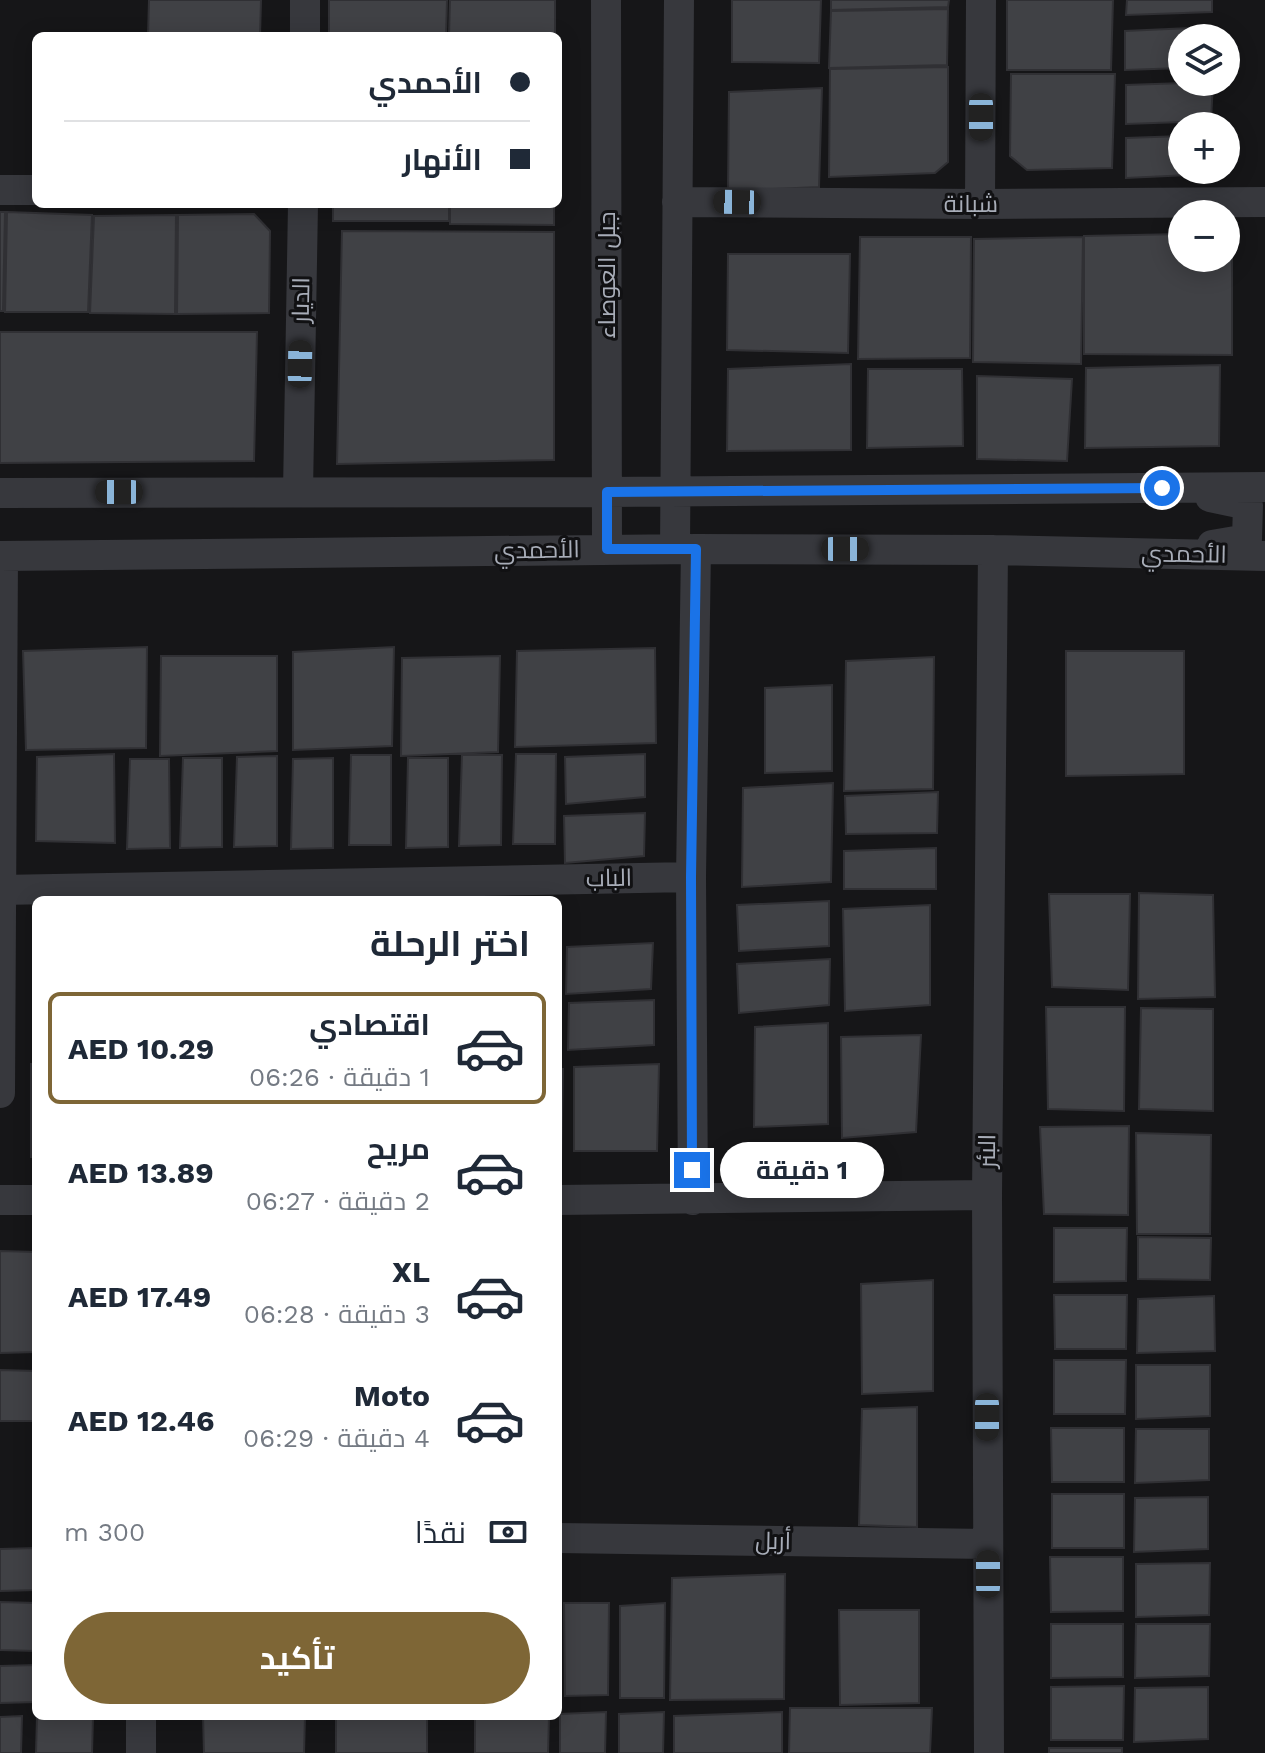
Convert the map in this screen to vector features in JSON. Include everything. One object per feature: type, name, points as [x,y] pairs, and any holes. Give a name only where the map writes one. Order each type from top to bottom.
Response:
[{"type":"street","points":[[305,0],[305,32]]},
{"type":"street","name":"جبل العوصاء","points":[[606,0],[607,549]]},
{"type":"street","points":[[679,0],[675,491],[685,549],[693,1200]]},
{"type":"street","points":[[980,204],[981,0]]},
{"type":"street","points":[[0,190],[32,190]]},
{"type":"street","name":"شبانة","points":[[677,202],[1265,202]]},
{"type":"street","name":"الديار","points":[[298,492],[303,208]]},
{"type":"street","points":[[0,493],[1265,487]]},
{"type":"street","points":[[1162,488],[1248,505],[1247,539],[1162,553]]},
{"type":"street","name":"الأحمدي","points":[[1,556],[685,549],[993,550],[1265,556]]},
{"type":"street","name":"البئر","points":[[989,1753],[987,1195],[993,550]]},
{"type":"street","points":[[0,1093],[1,556]]},
{"type":"street","name":"الباب","points":[[1,890],[691,877]]},
{"type":"street","points":[[562,1200],[987,1195]]},
{"type":"street","points":[[0,1200],[32,1200]]},
{"type":"street","name":"أربل","points":[[562,1538],[988,1544]]},
{"type":"street","points":[[141,1720],[141,1753]]},
{"type":"building","points":[[149,0],[261,0],[260,32],[148,32]]},
{"type":"building","points":[[329,0],[447,0],[446,32],[329,32]]},
{"type":"building","points":[[450,0],[555,0],[555,32],[449,32]]},
{"type":"building","points":[[732,0],[821,0],[819,63],[732,62]]},
{"type":"building","points":[[831,0],[949,0],[948,7],[831,10]]},
{"type":"building","points":[[1007,0],[1113,0],[1111,70],[1007,70]]},
{"type":"building","points":[[1127,0],[1212,0],[1212,12],[1126,15]]},
{"type":"building","points":[[948,9],[947,65],[829,68],[831,11]]},
{"type":"building","points":[[1168,29],[1168,68],[1125,70],[1125,31]]},
{"type":"building","points":[[948,67],[948,162],[935,173],[829,177],[830,69]]},
{"type":"building","points":[[1011,74],[1115,74],[1112,168],[1027,170],[1010,156]]},
{"type":"building","points":[[1168,84],[1168,96],[1212,96],[1211,112],[1168,112],[1168,123],[1126,124],[1126,85]]},
{"type":"building","points":[[822,88],[819,187],[728,191],[729,92]]},
{"type":"building","points":[[1168,136],[1168,176],[1126,178],[1126,138]]},
{"type":"building","points":[[333,208],[449,208],[449,221],[333,221]]},
{"type":"building","points":[[450,208],[554,208],[554,225],[450,224]]},
{"type":"building","points":[[0,212],[5,212],[3,311],[0,311]]},
{"type":"building","points":[[7,212],[92,215],[88,312],[5,312]]},
{"type":"building","points":[[254,214],[270,231],[269,313],[177,314],[178,215]]},
{"type":"building","points":[[176,215],[175,314],[90,313],[94,216]]},
{"type":"building","points":[[342,231],[554,232],[554,460],[337,464]]},
{"type":"building","points":[[1168,234],[1168,272],[1232,272],[1232,355],[1084,354],[1084,236]]},
{"type":"building","points":[[860,237],[971,237],[970,358],[858,359]]},
{"type":"building","points":[[1083,237],[1081,364],[973,362],[974,239]]},
{"type":"building","points":[[728,254],[850,254],[848,353],[727,350]]},
{"type":"building","points":[[0,332],[257,332],[254,461],[0,463]]},
{"type":"building","points":[[851,364],[851,450],[727,451],[728,369]]},
{"type":"building","points":[[1220,365],[1219,446],[1085,448],[1086,368]]},
{"type":"building","points":[[868,369],[962,369],[963,446],[867,448]]},
{"type":"building","points":[[977,376],[1072,379],[1067,461],[977,459]]},
{"type":"building","points":[[147,647],[146,748],[26,750],[23,651]]},
{"type":"building","points":[[394,647],[392,746],[293,750],[293,652]]},
{"type":"building","points":[[655,648],[656,743],[515,747],[517,651]]},
{"type":"building","points":[[1066,651],[1184,651],[1184,774],[1066,776]]},
{"type":"building","points":[[161,656],[277,656],[277,751],[160,756]]},
{"type":"building","points":[[500,656],[498,752],[401,756],[402,658]]},
{"type":"building","points":[[934,657],[933,789],[844,791],[846,661]]},
{"type":"building","points":[[832,685],[832,771],[765,773],[765,688]]},
{"type":"building","points":[[114,754],[115,843],[36,841],[37,757]]},
{"type":"building","points":[[516,754],[556,754],[555,844],[513,844]]},
{"type":"building","points":[[645,754],[645,797],[566,804],[565,757]]},
{"type":"building","points":[[351,755],[391,755],[391,845],[349,845]]},
{"type":"building","points":[[462,755],[502,755],[501,845],[459,846]]},
{"type":"building","points":[[277,756],[277,846],[234,847],[237,757]]},
{"type":"building","points":[[183,758],[222,758],[222,847],[180,848]]},
{"type":"building","points":[[333,758],[333,848],[291,849],[293,759]]},
{"type":"building","points":[[408,758],[448,758],[448,847],[406,848]]},
{"type":"building","points":[[130,759],[169,759],[170,848],[127,849]]},
{"type":"building","points":[[833,783],[831,882],[742,887],[743,788]]},
{"type":"building","points":[[938,792],[937,833],[846,834],[845,796]]},
{"type":"building","points":[[645,813],[644,856],[565,863],[564,816]]},
{"type":"building","points":[[936,848],[936,889],[844,889],[844,851]]},
{"type":"building","points":[[1139,893],[1213,895],[1215,997],[1138,999]]},
{"type":"building","points":[[1049,894],[1130,894],[1128,990],[1052,987]]},
{"type":"building","points":[[829,901],[829,946],[739,951],[737,905]]},
{"type":"building","points":[[930,905],[930,1005],[845,1011],[843,909]]},
{"type":"building","points":[[653,943],[651,989],[566,994],[567,947]]},
{"type":"building","points":[[830,959],[829,1005],[739,1013],[737,964]]},
{"type":"building","points":[[654,1000],[654,1045],[568,1050],[569,1003]]},
{"type":"building","points":[[1046,1007],[1125,1007],[1124,1111],[1048,1109]]},
{"type":"building","points":[[1141,1008],[1213,1009],[1213,1111],[1139,1109]]},
{"type":"building","points":[[828,1023],[828,1124],[754,1127],[755,1027]]},
{"type":"building","points":[[921,1035],[916,1132],[842,1138],[841,1037]]},
{"type":"building","points":[[31,1064],[32,1064],[32,1157]]},
{"type":"building","points":[[659,1064],[657,1151],[574,1151],[574,1067]]},
{"type":"building","points":[[1129,1126],[1128,1215],[1044,1214],[1040,1127]]},
{"type":"building","points":[[1136,1133],[1211,1135],[1210,1234],[1137,1234]]},
{"type":"building","points":[[1054,1228],[1127,1228],[1126,1281],[1054,1282]]},
{"type":"building","points":[[1138,1237],[1211,1238],[1210,1280],[1138,1279]]},
{"type":"building","points":[[0,1251],[32,1252],[32,1352],[0,1353]]},
{"type":"building","points":[[933,1280],[933,1391],[862,1394],[861,1284]]},
{"type":"building","points":[[1054,1295],[1127,1295],[1126,1349],[1055,1349]]},
{"type":"building","points":[[1214,1296],[1215,1351],[1137,1353],[1138,1299]]},
{"type":"building","points":[[1054,1360],[1126,1360],[1125,1414],[1054,1414]]},
{"type":"building","points":[[1136,1365],[1210,1365],[1210,1416],[1136,1419]]},
{"type":"building","points":[[0,1370],[32,1371],[32,1421],[0,1421]]},
{"type":"building","points":[[917,1407],[917,1527],[859,1525],[862,1409]]},
{"type":"building","points":[[1051,1428],[1124,1428],[1124,1482],[1052,1482]]},
{"type":"building","points":[[1136,1429],[1209,1429],[1209,1480],[1135,1483]]},
{"type":"building","points":[[1052,1494],[1124,1494],[1124,1548],[1052,1548]]},
{"type":"building","points":[[1208,1497],[1208,1549],[1134,1552],[1135,1498]]},
{"type":"building","points":[[32,1548],[32,1590],[0,1591],[0,1549]]},
{"type":"building","points":[[1050,1557],[1123,1557],[1123,1611],[1051,1612]]},
{"type":"building","points":[[1210,1563],[1209,1615],[1136,1617],[1136,1564]]},
{"type":"building","points":[[785,1574],[784,1699],[670,1700],[672,1578]]},
{"type":"building","points":[[0,1602],[32,1603],[32,1651],[0,1650]]},
{"type":"building","points":[[564,1603],[609,1603],[608,1695],[565,1696]]},
{"type":"building","points":[[665,1603],[664,1698],[620,1698],[620,1606]]},
{"type":"building","points":[[839,1610],[919,1610],[919,1703],[840,1705]]},
{"type":"building","points":[[1051,1624],[1123,1624],[1123,1677],[1051,1678]]},
{"type":"building","points":[[1136,1624],[1210,1624],[1209,1676],[1135,1678]]},
{"type":"building","points":[[32,1665],[32,1702],[0,1703],[0,1666]]},
{"type":"building","points":[[1124,1686],[1123,1740],[1051,1740],[1051,1687]]},
{"type":"building","points":[[1208,1687],[1208,1739],[1134,1742],[1135,1688]]},
{"type":"building","points":[[790,1708],[932,1708],[930,1753],[789,1753]]},
{"type":"building","points":[[606,1712],[605,1753],[560,1753],[562,1714]]},
{"type":"building","points":[[664,1712],[663,1753],[619,1753],[619,1714]]},
{"type":"building","points":[[782,1712],[782,1753],[674,1753],[674,1716]]},
{"type":"building","points":[[22,1716],[21,1753],[0,1753],[0,1717]]},
{"type":"building","points":[[37,1720],[93,1720],[92,1753],[36,1753]]},
{"type":"building","points":[[203,1720],[305,1720],[304,1753],[204,1753]]},
{"type":"building","points":[[336,1720],[427,1720],[427,1753],[336,1753]]},
{"type":"building","points":[[475,1720],[549,1720],[548,1753],[475,1753]]},
{"type":"building","points":[[1049,1748],[1122,1748],[1122,1753],[1049,1753]]},
{"type":"route","points":[[692,1170],[691,877],[696,549],[607,549],[607,492],[1162,488]]}]
